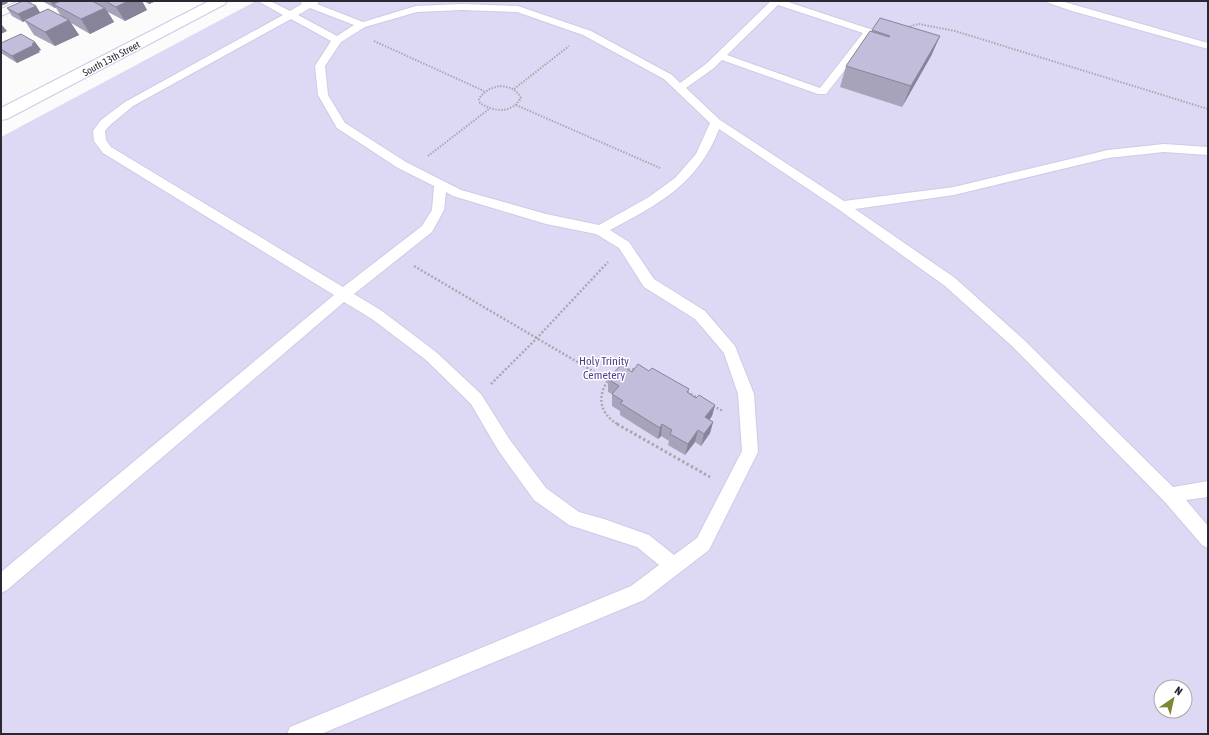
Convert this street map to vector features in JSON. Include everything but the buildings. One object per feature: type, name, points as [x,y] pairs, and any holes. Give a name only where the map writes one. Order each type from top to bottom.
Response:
[{"type":"street","name":"South 13th Street","points":[[1,115],[220,1]]},
{"type":"lane","points":[[1,13],[27,1]]},
{"type":"lane","points":[[262,1],[315,27],[337,40]]},
{"type":"lane","points":[[680,88],[710,66],[720,56],[776,1],[869,32],[822,92],[720,56]]},
{"type":"lane","points":[[1052,1],[1075,9],[1208,46]]},
{"type":"lane","points":[[357,28],[308,2],[290,15],[129,104],[105,123],[99,131],[100,141],[108,150],[192,200],[377,315],[431,356],[476,399],[504,445],[540,494],[575,519],[644,541],[674,566]]},
{"type":"lane","points":[[297,734],[514,642],[637,593],[703,544],[750,452],[746,394],[730,350],[700,315],[649,283],[624,245],[600,230],[546,219],[456,193],[411,170],[341,125],[323,95],[320,66],[337,40],[357,28],[416,9],[520,5],[587,33],[668,77],[716,122],[842,206],[956,287],[1017,342],[1170,495],[1208,539]]},
{"type":"lane","points":[[600,230],[638,209],[682,178],[700,158],[716,122]]},
{"type":"lane","points":[[842,206],[954,191],[1108,154],[1164,148],[1208,150]]},
{"type":"lane","points":[[1,584],[343,295],[427,229],[438,210],[440,184]]},
{"type":"lane","points":[[1170,495],[1208,489]]},
{"type":"path","points":[[906,28],[918,24],[955,31],[1208,108]]},
{"type":"path","points":[[357,28],[484,91]]},
{"type":"path","points":[[514,89],[587,33]]},
{"type":"path","points":[[499,86],[514,89],[519,93],[521,98],[516,105],[506,110],[489,110],[480,104],[479,99],[484,91],[499,86]]},
{"type":"path","points":[[516,105],[682,178]]},
{"type":"path","points":[[411,170],[489,110]]},
{"type":"path","points":[[476,399],[537,338],[624,245]]},
{"type":"path","points":[[395,254],[608,380]]},
{"type":"path","points":[[616,372],[631,368],[642,369]]},
{"type":"path","points":[[612,376],[600,393],[601,405],[611,421],[731,490]]},
{"type":"path","points":[[681,388],[701,400]]},
{"type":"path","points":[[708,403],[748,425]]},
{"type":"green space","name":"Holy Trinity Cemetery","points":[[256,1],[1208,1],[1208,734],[1,734],[1,137]]}]
